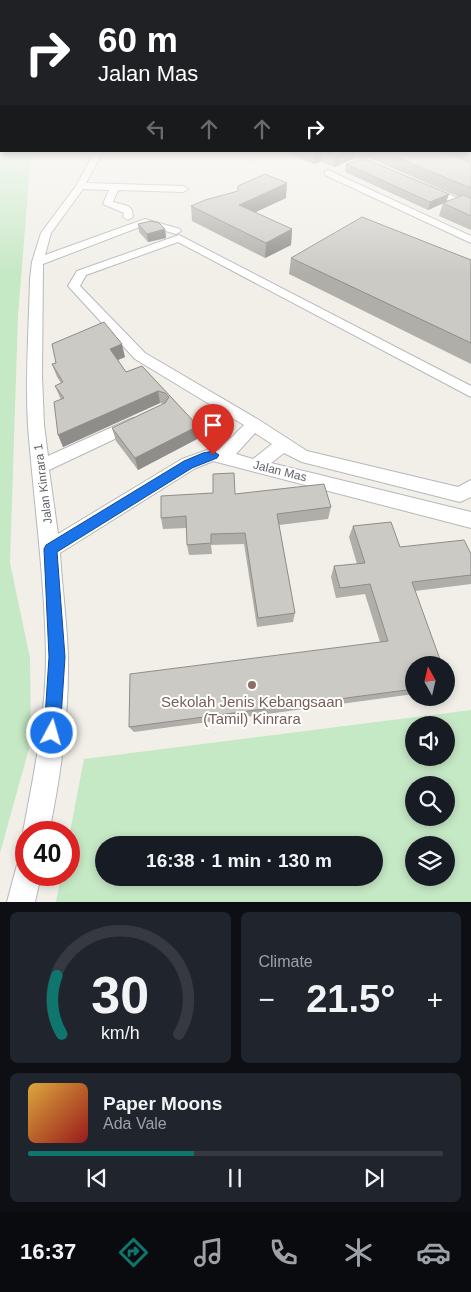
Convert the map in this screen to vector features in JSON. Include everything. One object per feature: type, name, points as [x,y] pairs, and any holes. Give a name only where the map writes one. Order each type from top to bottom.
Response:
[{"type":"street","name":"Jalan Kinrara 1","points":[[38,821],[48,766],[54,714],[57,657],[50,549],[40,467],[35,376],[38,262],[46,233],[77,190]]},
{"type":"street","points":[[114,190],[108,204],[125,208],[129,212],[128,217]]},
{"type":"street","points":[[372,190],[432,213],[471,240]]},
{"type":"street","points":[[431,190],[471,207]]},
{"type":"street","points":[[432,213],[459,202]]},
{"type":"street","points":[[38,262],[145,222],[176,231]]},
{"type":"street","points":[[471,392],[178,238],[81,273],[74,286],[140,356],[254,424],[302,456],[460,495],[471,487]]},
{"type":"street","points":[[40,467],[144,420]]},
{"type":"street","points":[[224,456],[254,424]]},
{"type":"street","points":[[257,465],[284,444]]},
{"type":"street","name":"Jalan Mas","points":[[50,549],[188,464],[207,456],[224,456],[471,520]]},
{"type":"street","points":[[21,902],[25,886]]},
{"type":"green space","points":[[0,190],[28,190],[18,315],[10,563],[30,658],[31,741],[0,853]]},
{"type":"green space","points":[[471,710],[471,902],[56,902],[59,886],[80,886],[80,821],[72,821],[84,759],[405,718],[405,766],[455,766],[455,716],[424,716]]},
{"type":"building","points":[[272,190],[239,205],[292,229],[266,243],[191,206],[238,191]]},
{"type":"building","points":[[404,190],[440,190],[449,194],[430,202]]},
{"type":"building","points":[[463,195],[471,198],[471,216],[443,203]]},
{"type":"building","points":[[362,217],[471,260],[471,343],[291,258]]},
{"type":"building","points":[[151,221],[159,223],[165,229],[147,234],[138,224]]},
{"type":"building","points":[[104,322],[122,344],[110,349],[126,372],[142,366],[198,426],[135,458],[112,428],[165,403],[169,397],[165,393],[158,391],[58,435],[54,402],[64,398],[55,386],[63,382],[52,364],[56,363],[52,344]]},
{"type":"building","points":[[234,473],[235,494],[324,484],[331,507],[277,514],[295,613],[258,618],[245,533],[211,534],[211,543],[187,545],[186,516],[161,518],[161,496],[213,493],[213,474]]},
{"type":"building","points":[[391,522],[400,547],[464,540],[471,554],[471,575],[412,582],[439,656],[405,656],[405,690],[129,727],[130,674],[388,641],[370,584],[340,588],[334,566],[365,563],[353,526]]},
{"type":"place","name":"Sekolah Jenis Kebangsaan (Tamil) Kinrara","points":[[252,685]]},
{"type":"route","points":[[52,733],[57,657],[50,549],[188,464],[213,455]]}]
